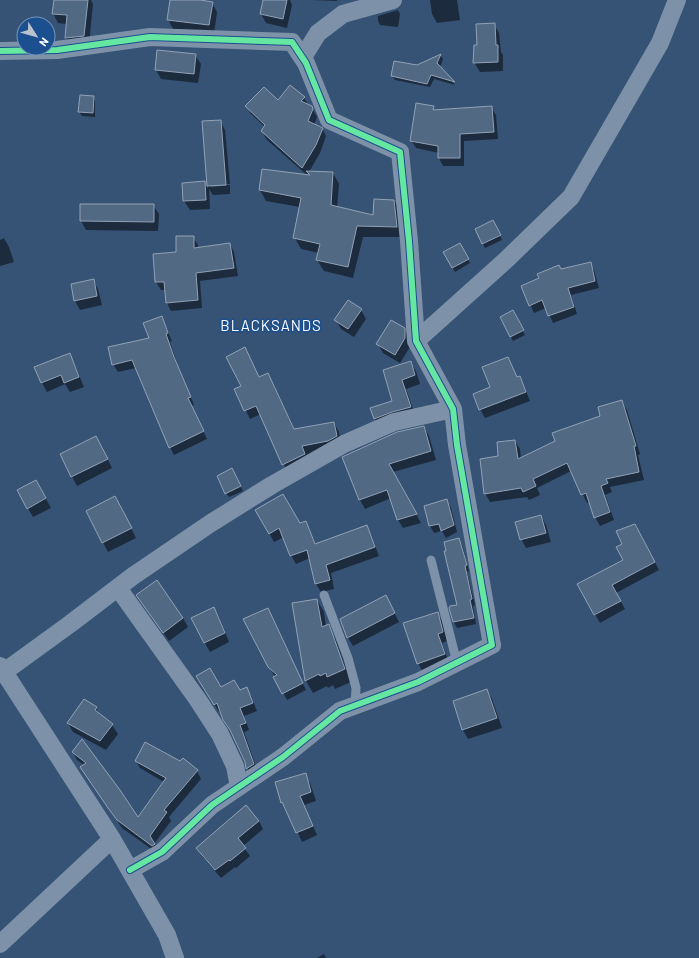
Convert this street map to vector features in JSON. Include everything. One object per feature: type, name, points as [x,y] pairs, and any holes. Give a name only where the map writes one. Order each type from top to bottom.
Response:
[{"type":"street","points":[[303,57],[318,34],[343,14],[393,0]]},
{"type":"street","points":[[416,341],[506,260],[571,197],[660,43],[677,0]]},
{"type":"street","points":[[0,51],[57,50],[150,37],[292,42],[306,63],[328,120],[400,152],[409,241],[416,341],[453,409],[457,445],[492,645],[418,682],[340,711],[283,757],[212,805],[162,852],[130,870]]},
{"type":"street","points":[[175,958],[167,935],[112,839],[2,669],[133,576],[272,484],[344,444],[394,422],[453,409]]},
{"type":"street","points":[[118,588],[198,700],[220,734],[235,766],[239,787]]},
{"type":"street","points":[[0,944],[112,839]]},
{"type":"lane","points":[[430,560],[457,663]]},
{"type":"lane","points":[[324,595],[348,658],[356,688],[355,706]]},
{"type":"building","points":[[54,0],[88,0],[84,36],[65,38],[67,15],[52,14]]},
{"type":"building","points":[[170,0],[200,0],[213,2],[209,25],[167,20]]},
{"type":"building","points":[[263,0],[287,0],[283,19],[260,14]]},
{"type":"building","points":[[495,23],[496,45],[498,45],[498,62],[473,63],[474,45],[477,45],[476,24]]},
{"type":"building","points":[[157,50],[196,54],[194,74],[155,70]]},
{"type":"building","points":[[441,54],[437,63],[455,82],[431,75],[427,84],[391,76],[394,61],[417,65]]},
{"type":"building","points":[[290,85],[305,97],[301,101],[312,106],[313,109],[308,121],[323,128],[316,145],[302,168],[261,131],[265,125],[245,106],[264,87],[278,100]]},
{"type":"building","points":[[80,95],[94,96],[93,113],[78,112]]},
{"type":"building","points":[[416,103],[434,106],[433,110],[492,106],[494,132],[460,134],[460,158],[438,158],[438,146],[410,141]]},
{"type":"building","points":[[221,120],[226,185],[207,186],[202,121]]},
{"type":"building","points":[[262,169],[310,175],[306,171],[333,172],[331,205],[373,215],[374,199],[394,200],[397,227],[357,226],[348,267],[316,260],[320,244],[293,238],[301,198],[259,190]]},
{"type":"building","points":[[205,181],[206,200],[183,201],[182,183]]},
{"type":"building","points":[[80,204],[154,204],[154,222],[80,221]]},
{"type":"building","points":[[493,220],[501,235],[482,244],[475,229]]},
{"type":"building","points":[[176,236],[194,236],[194,248],[230,243],[234,268],[196,273],[198,300],[166,303],[164,282],[155,282],[153,254],[176,252]]},
{"type":"building","points":[[460,243],[469,259],[452,268],[443,252]]},
{"type":"building","points":[[591,262],[595,281],[568,288],[574,307],[548,316],[542,300],[529,306],[521,286],[539,278],[537,274],[559,265],[561,269]]},
{"type":"building","points":[[94,279],[97,296],[74,301],[71,284]]},
{"type":"building","points":[[348,300],[362,309],[348,329],[334,320]]},
{"type":"building","points":[[513,310],[524,330],[510,337],[500,317]]},
{"type":"building","points":[[162,316],[168,333],[166,334],[174,357],[191,397],[188,398],[204,431],[169,448],[132,360],[112,365],[108,347],[149,338],[143,323]]},
{"type":"building","points":[[391,320],[405,328],[405,338],[395,355],[376,344]]},
{"type":"building","points":[[245,347],[259,377],[268,373],[294,429],[334,422],[337,436],[328,441],[302,446],[305,454],[282,465],[256,406],[244,411],[234,389],[241,386],[226,357]]},
{"type":"building","points":[[70,353],[79,377],[64,383],[61,375],[41,383],[34,367]]},
{"type":"building","points":[[508,357],[517,377],[520,376],[526,392],[479,410],[473,394],[490,387],[482,367]]},
{"type":"building","points":[[411,361],[415,375],[402,380],[411,407],[374,419],[370,408],[392,401],[383,370]]},
{"type":"building","points":[[622,400],[636,446],[634,446],[639,472],[606,479],[608,483],[601,486],[610,512],[594,518],[586,493],[581,495],[567,463],[533,479],[536,486],[523,492],[521,488],[484,494],[480,459],[498,456],[497,442],[515,440],[518,459],[555,441],[552,433],[600,416],[598,407]]},
{"type":"building","points":[[424,426],[431,451],[389,464],[417,514],[397,520],[387,490],[359,500],[342,457],[397,432]]},
{"type":"building","points":[[96,436],[108,459],[71,477],[60,454]]},
{"type":"building","points":[[232,468],[241,486],[225,494],[217,476]]},
{"type":"building","points":[[36,480],[46,498],[27,509],[17,490]]},
{"type":"building","points":[[283,494],[300,523],[306,521],[315,544],[367,525],[375,547],[326,565],[330,580],[315,584],[307,550],[290,556],[279,528],[269,534],[255,510]]},
{"type":"building","points":[[115,496],[132,528],[102,543],[86,511]]},
{"type":"building","points":[[447,499],[454,525],[441,531],[439,524],[429,526],[424,506]]},
{"type":"building","points":[[541,515],[546,533],[520,540],[515,522]]},
{"type":"building","points":[[635,524],[655,562],[612,585],[621,601],[594,615],[577,584],[623,560],[616,547],[622,544],[616,531]]},
{"type":"building","points":[[459,538],[467,565],[465,566],[472,599],[470,600],[474,618],[453,622],[449,608],[450,606],[457,605],[444,551],[446,551],[444,542]]},
{"type":"building","points":[[157,580],[183,618],[163,633],[136,595]]},
{"type":"building","points":[[386,595],[395,613],[347,638],[340,619]]},
{"type":"building","points":[[317,599],[322,627],[329,624],[345,669],[327,677],[326,673],[320,676],[319,674],[305,681],[292,603]]},
{"type":"building","points":[[214,607],[225,633],[204,643],[191,618]]},
{"type":"building","points":[[268,608],[303,683],[282,694],[273,677],[277,675],[268,667],[243,619]]},
{"type":"building","points":[[438,612],[443,632],[438,634],[445,654],[417,664],[403,623]]},
{"type":"building","points":[[210,668],[221,687],[234,680],[240,690],[247,687],[253,703],[240,708],[246,723],[240,725],[254,764],[246,769],[245,762],[230,730],[223,720],[217,703],[214,705],[196,676]]},
{"type":"building","points":[[487,689],[497,718],[462,730],[453,701]]},
{"type":"building","points":[[84,699],[97,707],[95,710],[113,724],[100,741],[67,723]]},
{"type":"building","points":[[82,739],[138,817],[166,778],[135,761],[145,742],[180,761],[183,758],[198,770],[164,810],[167,812],[150,836],[155,844],[152,846],[117,820],[108,808],[80,767],[86,763],[72,752]]},
{"type":"building","points":[[306,773],[311,792],[300,796],[313,826],[296,833],[282,802],[281,803],[275,782]]},
{"type":"building","points":[[246,805],[259,821],[238,838],[246,848],[230,861],[229,860],[215,870],[196,848]]},
{"type":"cycle path","points":[[0,51],[57,50],[150,37],[292,42],[306,63],[329,120],[400,152],[409,241],[416,341],[453,409],[457,445],[492,645],[418,682],[340,711],[283,757],[212,805],[162,852],[130,870]]},
{"type":"district","name":"BLACKSANDS","points":[[271,326]]}]
